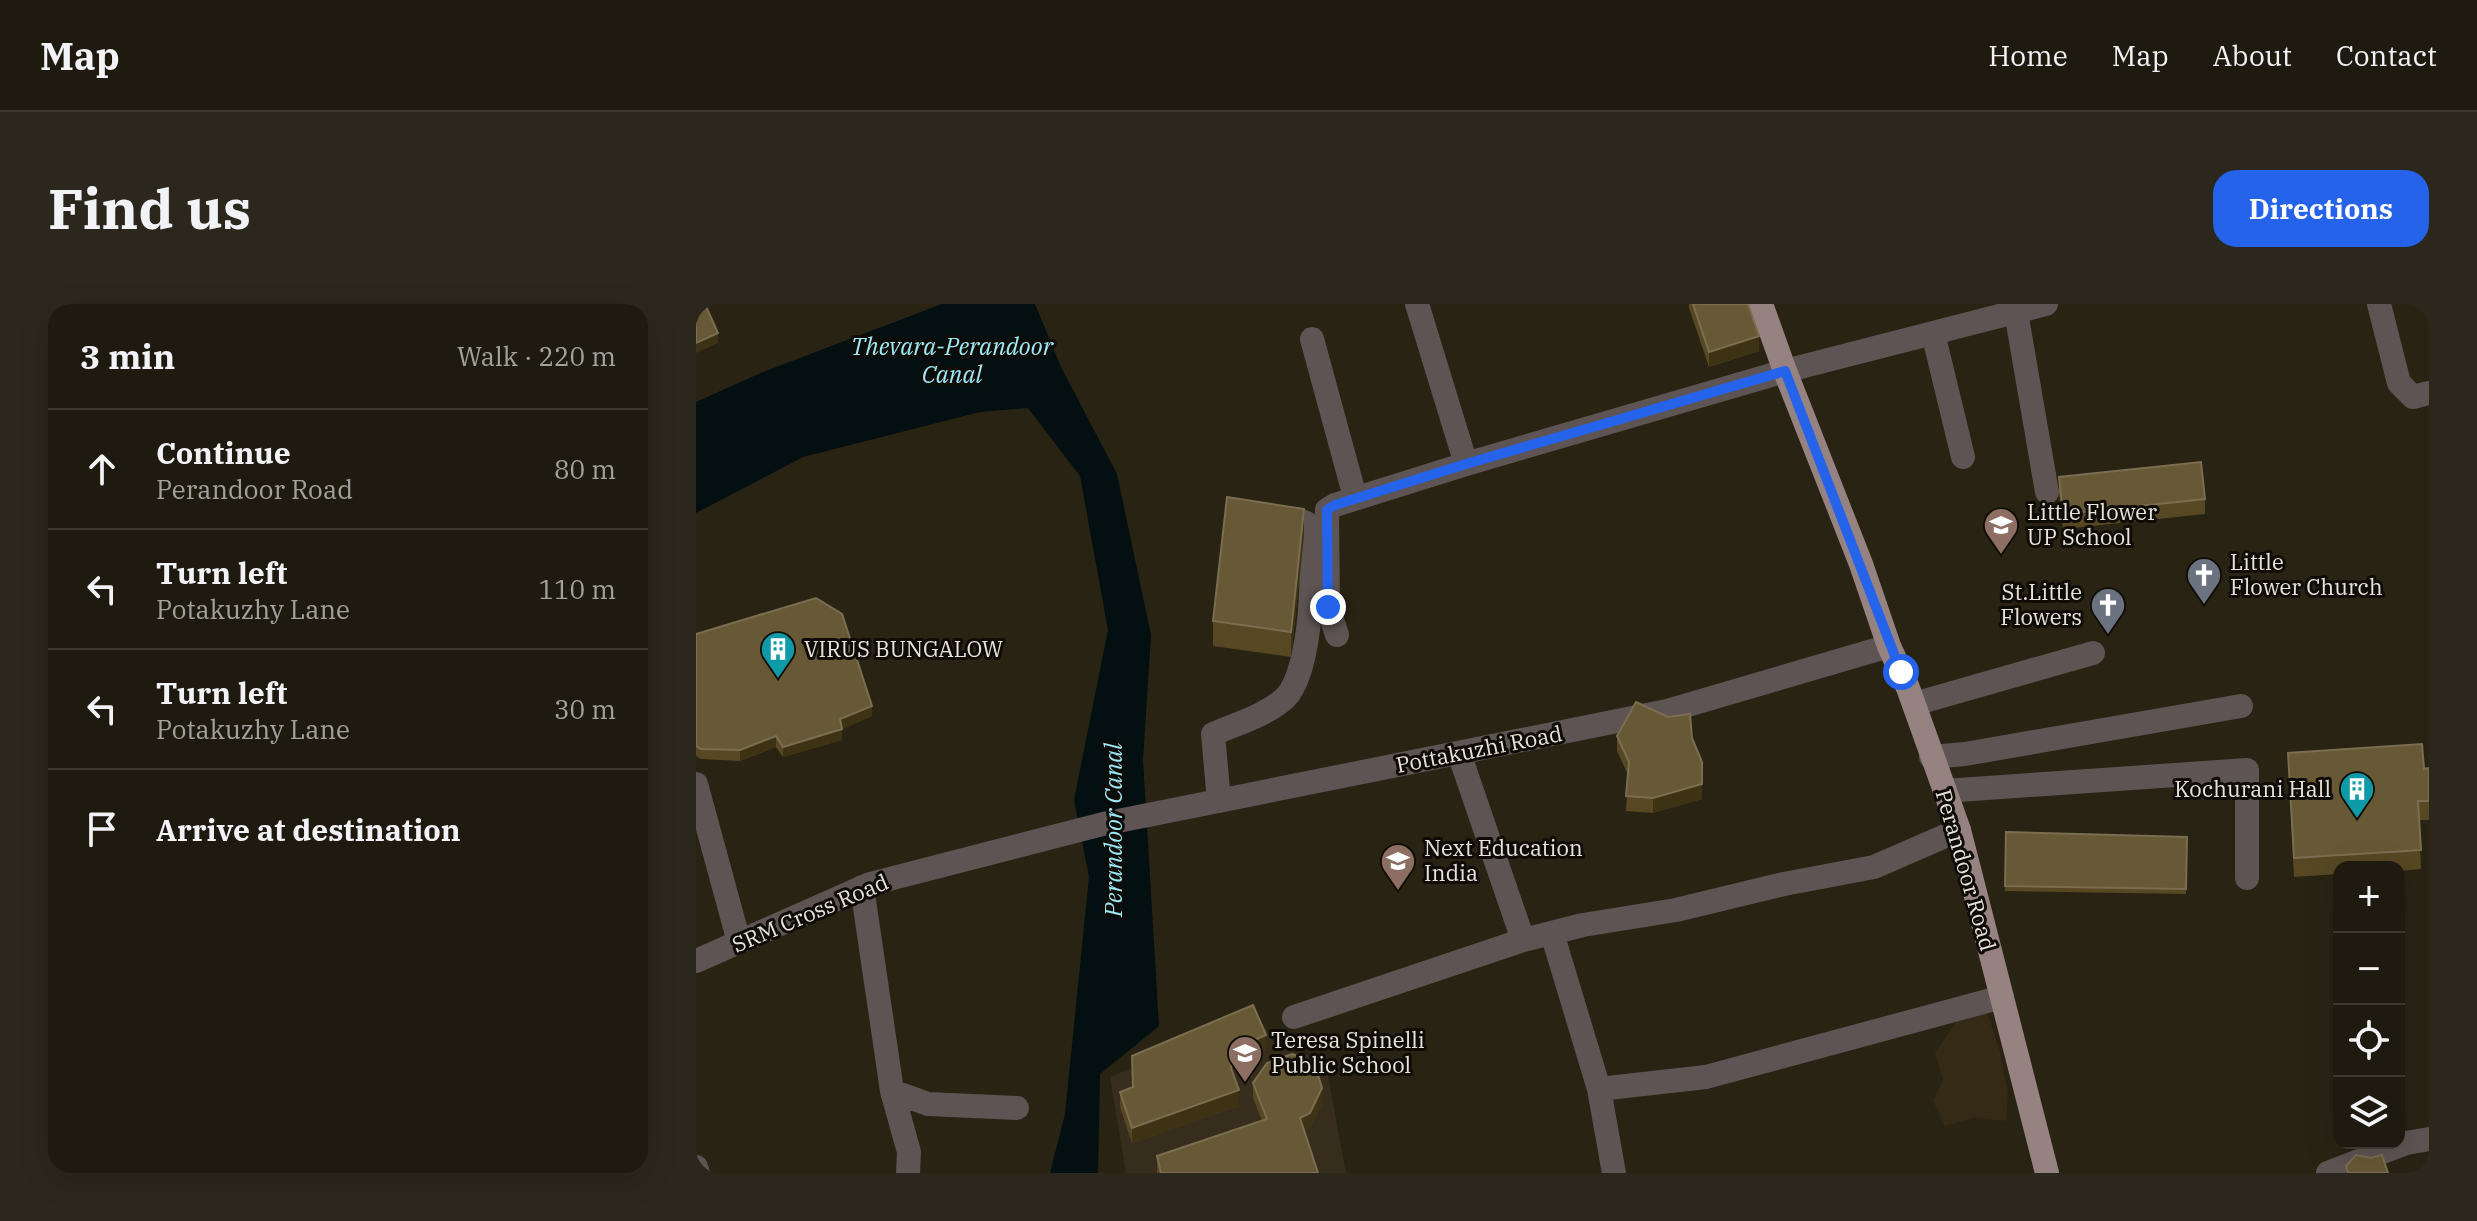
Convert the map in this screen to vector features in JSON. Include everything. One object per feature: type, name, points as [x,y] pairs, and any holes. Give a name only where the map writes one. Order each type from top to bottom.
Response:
[{"type":"main road","name":"Perandoor Road","points":[[1761,304],[1959,830],[2047,1173]]},
{"type":"street","points":[[1417,304],[1466,464]]},
{"type":"street","points":[[1337,635],[1328,607],[1327,510],[1355,497],[1785,371],[2046,304]]},
{"type":"street","points":[[2379,304],[2399,383],[2413,397],[2429,393]]},
{"type":"street","points":[[2016,312],[2047,492]]},
{"type":"street","points":[[1933,333],[1963,457]]},
{"type":"street","points":[[1312,339],[1355,497]]},
{"type":"street","points":[[1219,801],[1213,734],[1276,705],[1288,696],[1297,675],[1308,634],[1311,581],[1310,536],[1306,523],[1296,519]]},
{"type":"street","name":"Pottakuzhi Road","points":[[1065,834],[1667,711],[1889,646]]},
{"type":"street","points":[[1914,704],[2093,653]]},
{"type":"street","points":[[1931,757],[1965,754],[2241,706]]},
{"type":"street","points":[[1459,753],[1523,940]]},
{"type":"street","points":[[1944,791],[2247,770],[2247,878]]},
{"type":"street","points":[[696,784],[739,942]]},
{"type":"street","points":[[1294,1017],[1523,940],[1874,867],[1959,830]]},
{"type":"street","name":"SRM Cross Road","points":[[696,961],[862,887],[1065,834]]},
{"type":"street","points":[[862,887],[892,1091],[909,1152],[908,1173]]},
{"type":"street","points":[[1552,933],[1599,1089],[1614,1173]]},
{"type":"street","points":[[1599,1089],[1706,1077],[2002,997]]},
{"type":"street","points":[[892,1091],[928,1104],[1017,1108]]},
{"type":"street","points":[[2328,1173],[2406,1143],[2429,1139]]},
{"type":"street","points":[[696,1167],[698,1173]]},
{"type":"shaded area","points":[[1965,1009],[1987,1012],[1999,1048],[2008,1092],[2006,1121],[1974,1118],[1945,1126],[1933,1101],[1943,1080],[1935,1053]]},
{"type":"shaded area","points":[[1258,1015],[1276,1047],[1325,1060],[1346,1173],[1126,1173],[1110,1077]]},
{"type":"water","name":"Thevara-Perandoor Canal","points":[[942,304],[1035,304],[1061,367],[1117,474],[1151,635],[1143,760],[1159,1026],[1100,1074],[1098,1173],[1050,1173],[1065,1114],[1089,877],[1074,800],[1108,630],[1080,476],[1028,408],[980,412],[803,457],[696,513],[696,402],[763,372]]},
{"type":"building","points":[[696,304],[705,304],[718,333],[696,343]]},
{"type":"building","points":[[1693,304],[1748,304],[1759,336],[1709,352]]},
{"type":"building","points":[[2201,462],[2205,499],[2063,514],[2059,477]]},
{"type":"building","points":[[1227,497],[1304,509],[1291,632],[1213,621]]},
{"type":"building","name":"VIRUS BUNGALOW","points":[[816,598],[842,614],[872,706],[840,719],[842,729],[783,747],[776,736],[740,750],[701,749],[696,746],[696,634]]},
{"type":"building","points":[[1636,702],[1668,717],[1690,714],[1692,738],[1702,762],[1702,784],[1653,798],[1626,796],[1629,762],[1617,736]]},
{"type":"building","name":"Kochurani Hall","points":[[2422,744],[2424,769],[2429,768],[2429,801],[2418,801],[2421,850],[2294,858],[2288,753]]},
{"type":"building","points":[[2006,832],[2187,837],[2186,889],[2005,886]]},
{"type":"building","points":[[1253,1005],[1266,1035],[1238,1047],[1231,1068],[1239,1090],[1132,1128],[1120,1092],[1133,1087],[1132,1056]]},
{"type":"building","points":[[1292,1054],[1314,1062],[1322,1088],[1310,1113],[1300,1118],[1318,1173],[1161,1173],[1157,1156],[1267,1119],[1253,1083],[1267,1063]]},
{"type":"building","points":[[2356,1155],[2371,1158],[2382,1155],[2388,1173],[2348,1173],[2346,1166]]},
{"type":"place","name":"Little Flower UP School","points":[[2001,556]]},
{"type":"place","name":"Little Flower Church","points":[[2204,606]]},
{"type":"place","name":"St.Little Flowers","points":[[2108,636]]},
{"type":"place","name":"VIRUS BUNGALOW","points":[[778,680]]},
{"type":"place","name":"Kochurani Hall","points":[[2357,820]]},
{"type":"place","name":"Next Education India","points":[[1398,892]]},
{"type":"place","name":"Teresa Spinelli Public School","points":[[1245,1084]]},
{"type":"route","points":[[1328,607],[1327,510],[1335,505],[1785,371],[1901,672]]},
{"type":"water label","name":"Perandoor Canal","points":[[1114,830]]}]
